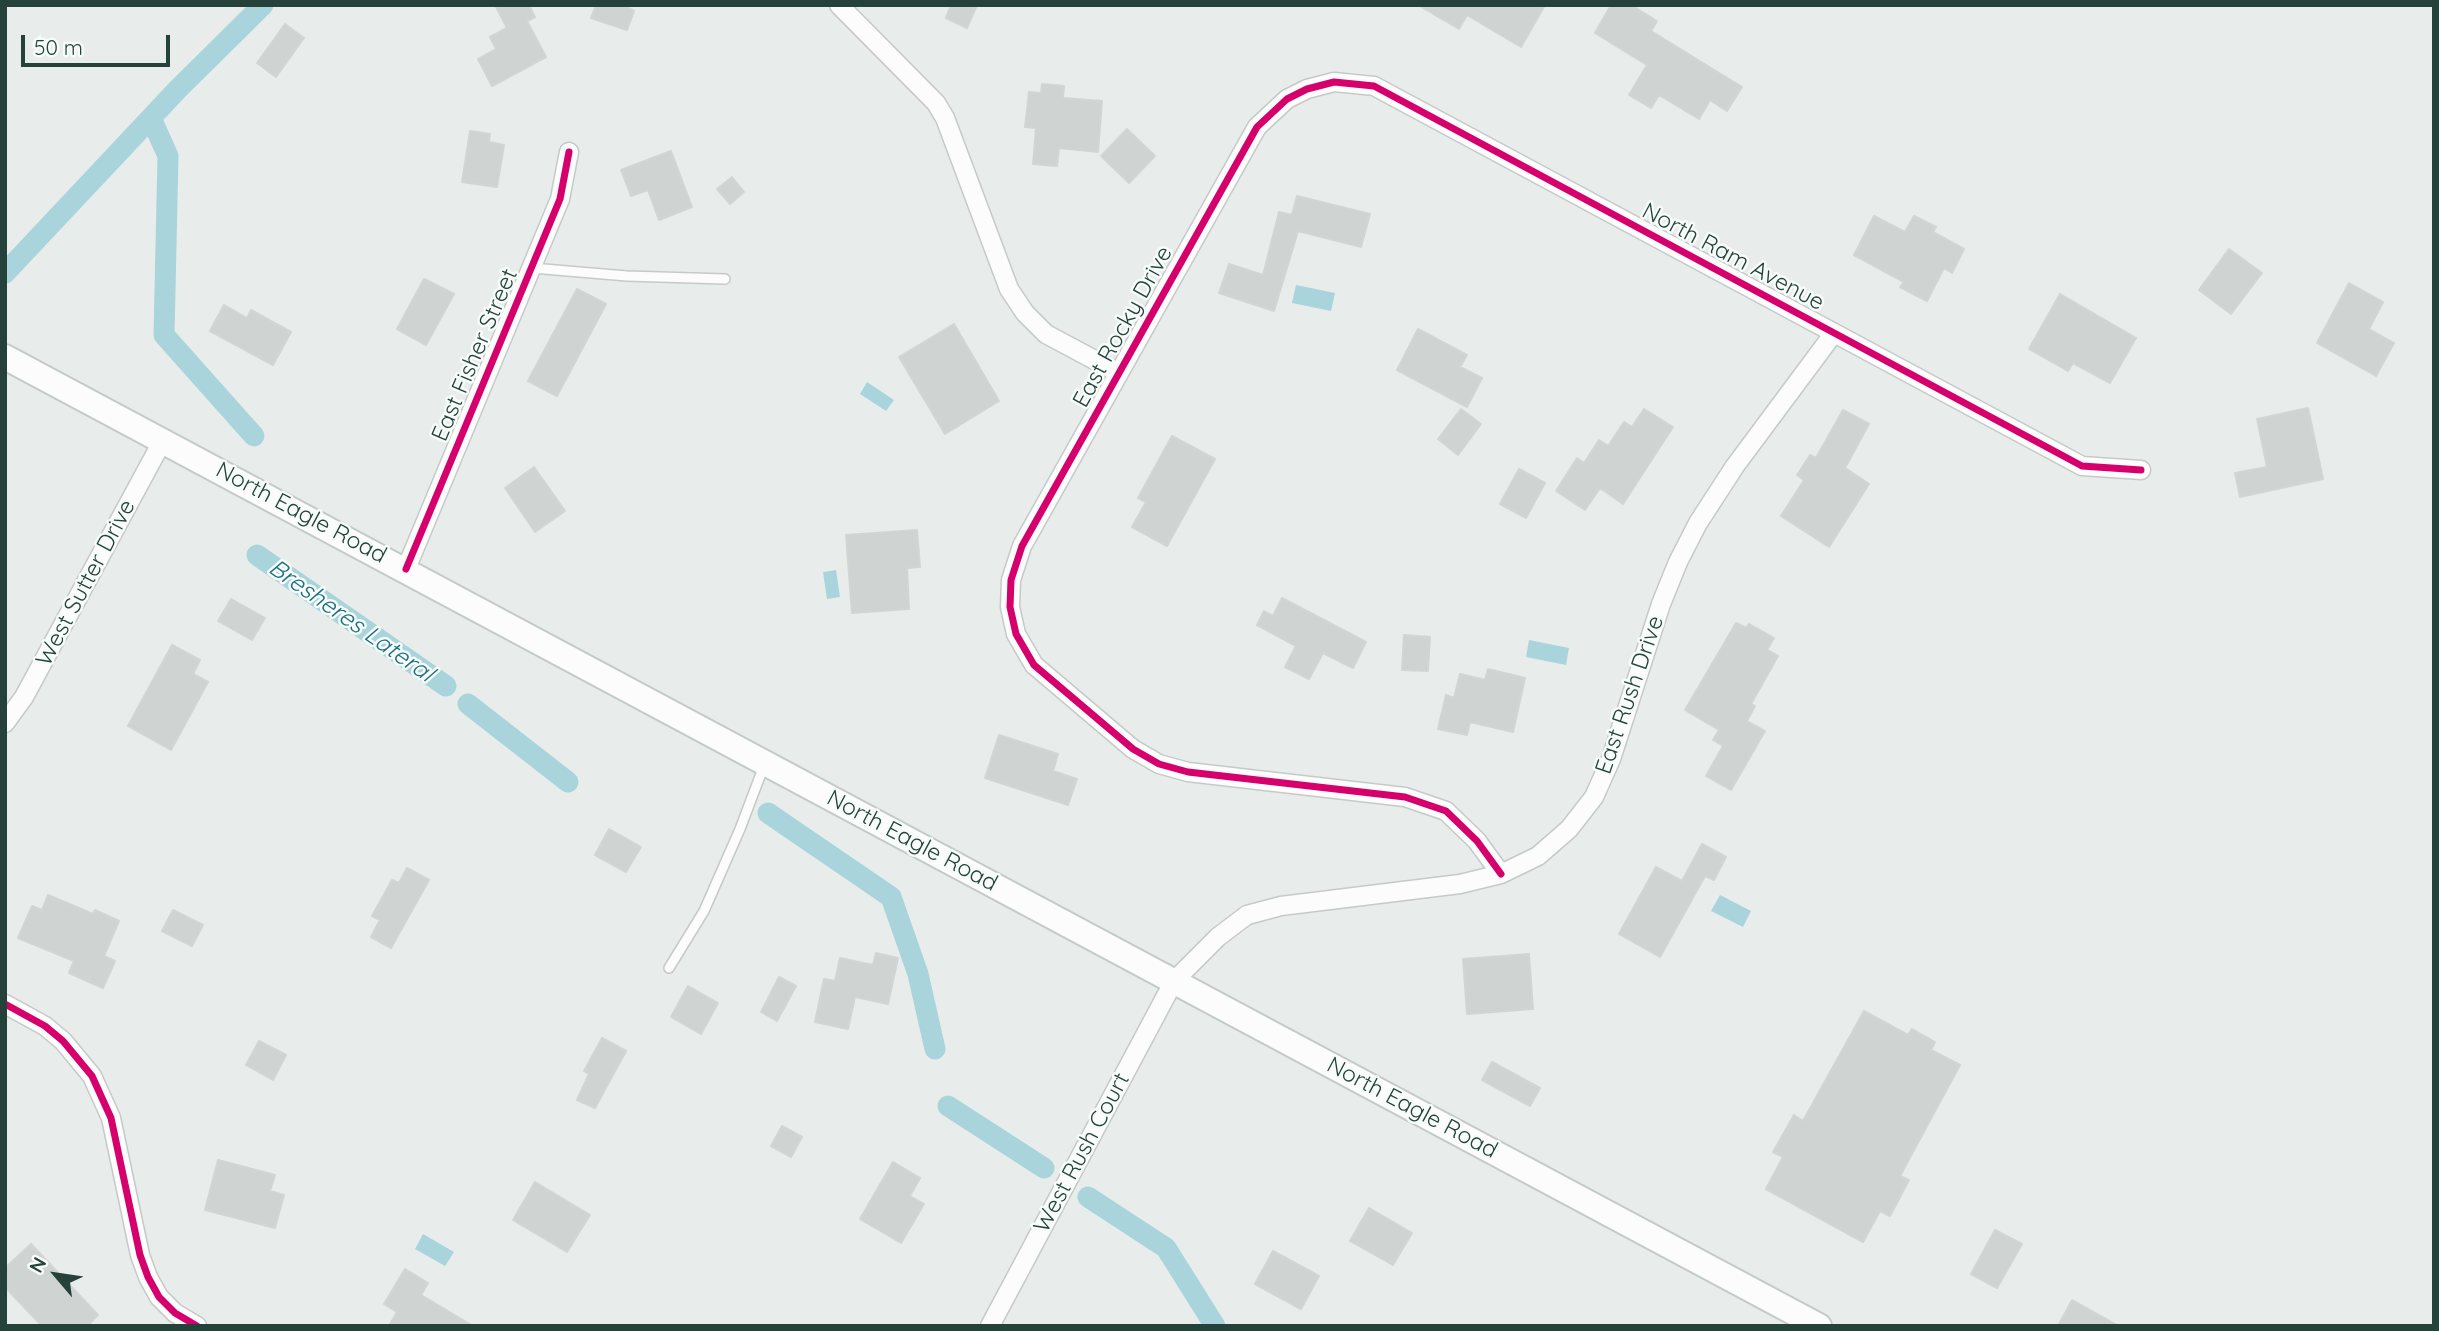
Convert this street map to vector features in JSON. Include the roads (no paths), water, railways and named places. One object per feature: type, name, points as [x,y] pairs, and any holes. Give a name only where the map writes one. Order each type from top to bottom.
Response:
[{"type":"main road","name":"North Eagle Road","points":[[5,357],[1819,1326]]},
{"type":"street","points":[[839,5],[930,97],[945,118],[1009,289],[1025,313],[1046,334],[1119,373]]},
{"type":"street","name":"North Ram Avenue","points":[[1307,89],[1334,82],[1374,86],[1383,90],[2082,466],[2141,470]]},
{"type":"street","name":"East Rocky Drive","points":[[1307,89],[1287,99],[1257,127],[1023,546],[1011,580],[1010,607],[1016,634],[1034,665],[1133,749],[1159,764],[1188,772],[1405,797],[1446,811],[1478,841],[1501,874]]},
{"type":"street","name":"East Fisher Street","points":[[406,569],[560,199],[569,152]]},
{"type":"street","name":"East Rush Drive","points":[[1174,981],[1218,937],[1247,915],[1281,906],[1460,884],[1501,874],[1538,856],[1569,829],[1594,797],[1611,759],[1661,604],[1693,533],[1735,466],[1834,333]]},
{"type":"street","name":"West Sutter Drive","points":[[5,723],[24,697],[163,440]]},
{"type":"street","name":"West Rush Court","points":[[990,1326],[1174,981]]},
{"type":"street","points":[[5,1004],[27,1014],[54,1034],[92,1076],[111,1118],[140,1255],[148,1277],[159,1297],[175,1313],[197,1326]]},
{"type":"lane","points":[[532,268],[627,276],[725,279]]},
{"type":"lane","points":[[669,968],[704,911],[740,829],[765,762]]},
{"type":"water","points":[[1296,285],[1335,293],[1331,311],[1292,303]]},
{"type":"water","points":[[867,382],[894,400],[886,411],[860,394]]},
{"type":"water","points":[[836,570],[840,597],[827,599],[823,572]]},
{"type":"water","points":[[1529,640],[1569,648],[1566,665],[1526,657]]},
{"type":"water","points":[[1720,895],[1751,911],[1743,927],[1711,911]]},
{"type":"water","points":[[423,1234],[454,1252],[445,1266],[415,1249]]},
{"type":"waterway","points":[[5,273],[178,89],[263,5]]},
{"type":"waterway","name":"Bresheres Lateral","points":[[151,118],[168,156],[164,335],[254,436]]},
{"type":"waterway","name":"Bresheres Lateral","points":[[257,555],[446,686]]},
{"type":"waterway","name":"Bresheres Lateral","points":[[468,704],[568,782]]},
{"type":"waterway","name":"Bresheres Lateral","points":[[768,813],[891,897],[918,974],[935,1049]]},
{"type":"waterway","name":"Bresheres Lateral","points":[[948,1106],[1044,1168]]},
{"type":"waterway","name":"Bresheres Lateral","points":[[1088,1197],[1166,1248],[1215,1326]]}]
